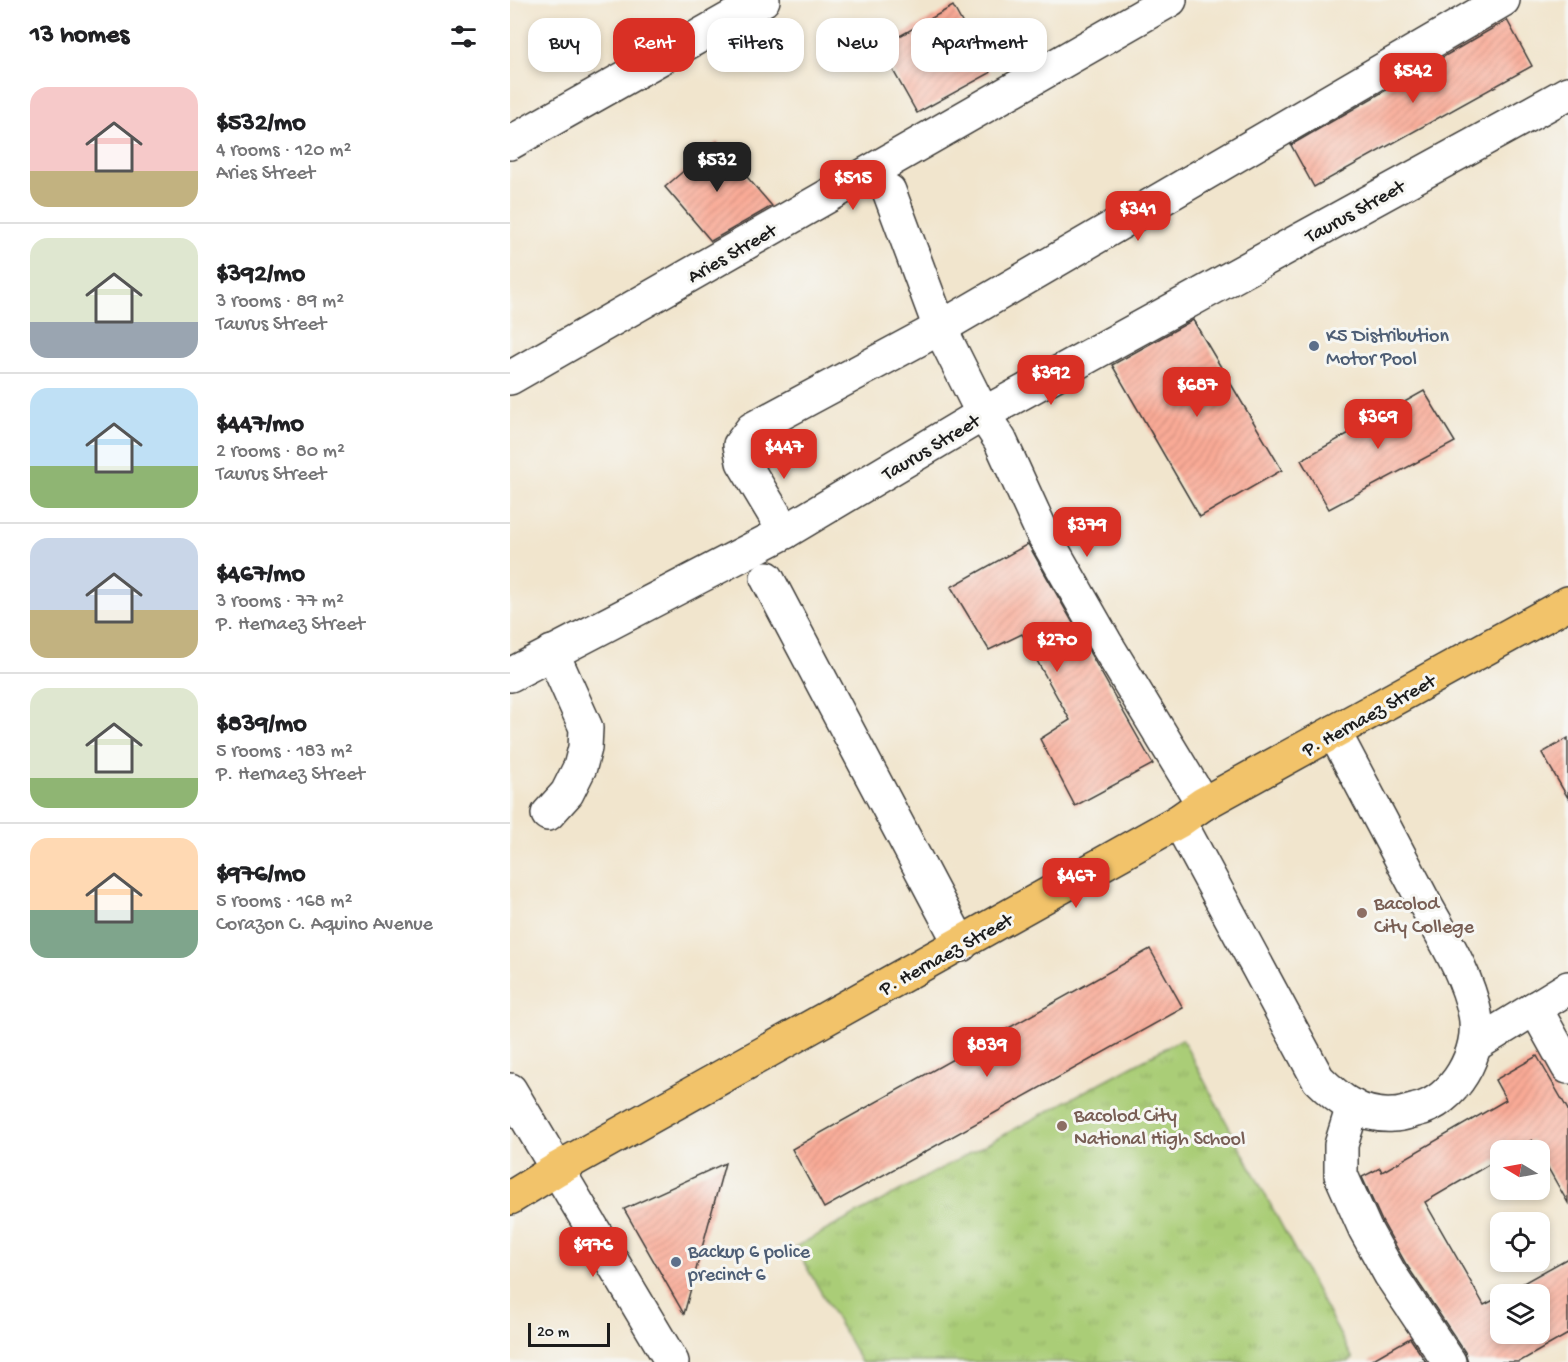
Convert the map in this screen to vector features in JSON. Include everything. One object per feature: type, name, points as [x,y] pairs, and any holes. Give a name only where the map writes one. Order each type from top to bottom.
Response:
[{"type":"main road","name":"P. Hernaez Street","points":[[510,1198],[557,1169],[960,945],[1334,732],[1568,603]]},
{"type":"street","points":[[510,143],[763,0]]},
{"type":"street","name":"Aries Street","points":[[510,378],[1170,0]]},
{"type":"street","points":[[785,532],[743,462],[740,445],[752,429],[940,328],[1503,0]]},
{"type":"street","name":"Taurus Street","points":[[510,675],[785,532],[983,414],[1568,93]]},
{"type":"street","points":[[889,191],[940,328],[983,414],[1000,441],[1041,530],[1105,642],[1191,813],[1318,1078],[1338,1099],[1364,1112],[1393,1115],[1421,1109],[1446,1094],[1464,1072],[1475,1045],[1476,1015],[1461,971],[1334,732]]},
{"type":"street","points":[[767,578],[960,945]]},
{"type":"street","points":[[548,814],[567,793],[580,767],[585,748],[586,728],[552,652]]},
{"type":"street","points":[[1475,1045],[1568,988]]},
{"type":"street","points":[[1535,1008],[1568,1067]]},
{"type":"street","points":[[510,1090],[672,1362]]},
{"type":"street","points":[[1353,1106],[1341,1145],[1341,1175],[1365,1229],[1390,1274],[1449,1362]]},
{"type":"green space","points":[[1182,1039],[1353,1359],[1348,1362],[861,1362],[795,1247]]},
{"type":"building","points":[[953,6],[960,18],[932,18]]},
{"type":"building","points":[[1507,20],[1532,66],[1314,187],[1291,145]]},
{"type":"building","points":[[911,30],[911,72],[990,73],[917,113],[894,72],[899,72],[899,36]]},
{"type":"building","points":[[717,142],[772,206],[711,241],[665,187]]},
{"type":"building","points":[[1193,320],[1282,470],[1200,517],[1112,365]]},
{"type":"building","points":[[1424,391],[1455,442],[1329,509],[1301,460]]},
{"type":"building","points":[[1028,544],[1153,764],[1075,806],[1040,739],[1070,720],[1022,634],[989,650],[951,587]]},
{"type":"building","points":[[1568,738],[1568,798],[1542,753]]},
{"type":"building","points":[[1150,949],[1183,1008],[824,1208],[792,1149]]},
{"type":"building","points":[[1537,1056],[1568,1110],[1568,1203],[1550,1172],[1550,1140],[1490,1140],[1490,1164],[1425,1202],[1484,1305],[1490,1302],[1490,1344],[1550,1344],[1550,1284],[1522,1284],[1543,1272],[1550,1272],[1550,1268],[1568,1258],[1568,1334],[1519,1362],[1468,1362],[1465,1352],[1406,1264],[1382,1221],[1362,1177],[1380,1168],[1382,1172],[1506,1100],[1495,1080]]},
{"type":"building","name":"Backup 6 police precinct 6","points":[[725,1163],[684,1314],[624,1209]]},
{"type":"building","points":[[1410,1338],[1426,1362],[1368,1362]]},
{"type":"place","name":"K5 Distribution Motor Pool","points":[[1314,346]]},
{"type":"place","name":"Bacolod City College","points":[[1362,913]]},
{"type":"place","name":"Bacolod City National High School","points":[[1062,1126]]},
{"type":"place","name":"Backup 6 police precinct 6","points":[[676,1262]]}]
